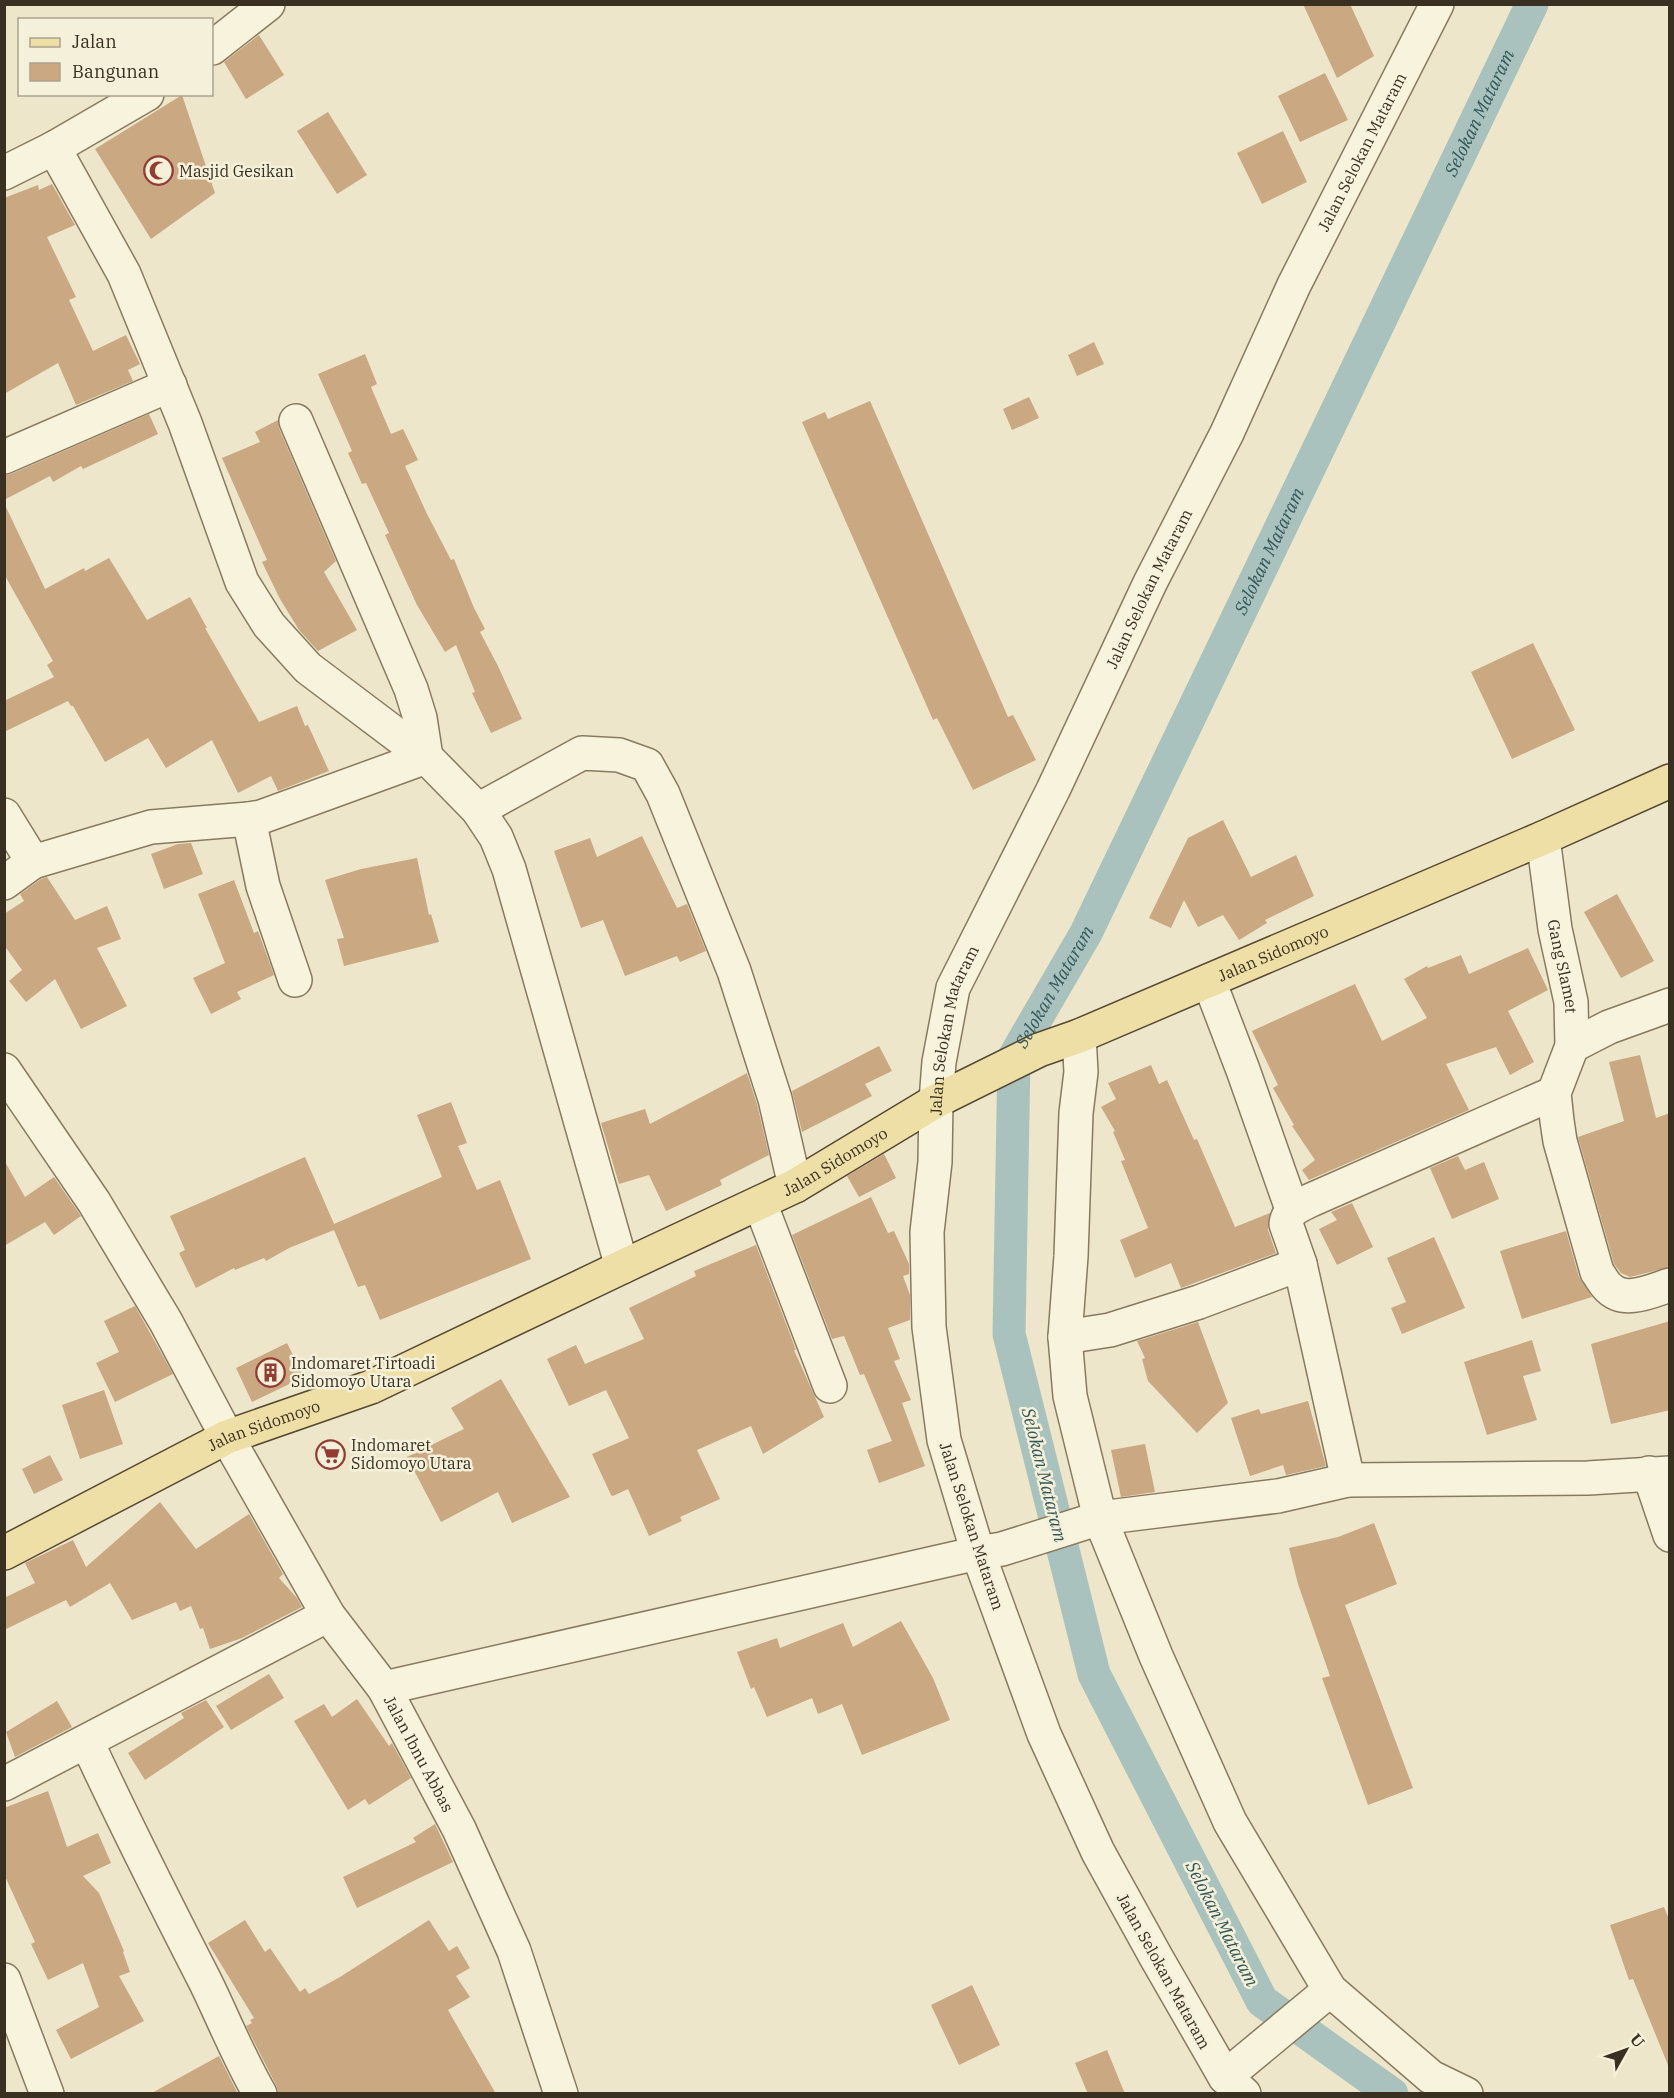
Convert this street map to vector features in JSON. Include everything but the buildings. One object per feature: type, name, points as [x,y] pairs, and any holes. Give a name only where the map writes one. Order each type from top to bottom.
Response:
[{"type":"main road","name":"Jalan Sidomoyo","points":[[4,1553],[227,1437],[371,1388],[795,1186],[936,1101],[1039,1050],[1079,1036],[1209,981],[1670,781]]},
{"type":"street","points":[[213,47],[268,4]]},
{"type":"street","name":"Jalan Selokan Mataram","points":[[1237,2078],[1156,1957],[1098,1852],[1044,1734],[990,1551],[944,1440],[929,1327],[927,1232],[935,1162],[939,1062],[953,988],[1053,790],[1145,594],[1227,433],[1294,285],[1437,4]]},
{"type":"street","points":[[4,173],[54,148],[144,96]]},
{"type":"street","points":[[54,148],[124,274],[170,385],[242,582],[269,625],[308,668],[426,757],[478,810],[496,837],[508,869],[622,1267]]},
{"type":"street","points":[[4,457],[170,385]]},
{"type":"street","points":[[296,422],[411,689],[420,718],[426,757]]},
{"type":"street","points":[[478,810],[582,753],[620,755],[647,765],[663,794],[734,971],[775,1099],[795,1186]]},
{"type":"street","points":[[4,883],[33,862],[151,827],[261,817],[426,757]]},
{"type":"street","points":[[4,815],[33,862]]},
{"type":"street","points":[[249,819],[263,886],[295,980]]},
{"type":"street","name":"Gang Slamet","points":[[1543,838],[1555,929],[1571,1002],[1572,1046],[1554,1093]]},
{"type":"street","points":[[1209,981],[1244,1070],[1292,1209]]},
{"type":"street","points":[[1572,1046],[1609,1027],[1670,1005]]},
{"type":"street","points":[[1079,1036],[1081,1072],[1076,1113],[1071,1256],[1065,1336],[1070,1396],[1100,1518],[1156,1656],[1230,1822],[1330,1990],[1431,2077],[1466,2094]]},
{"type":"street","name":"Jalan Ibnu Abbas","points":[[4,1070],[94,1202],[166,1322],[227,1437],[328,1616],[384,1689],[459,1829],[514,1951],[561,2094]]},
{"type":"street","points":[[1348,1480],[1300,1264],[1286,1224],[1292,1209],[1554,1093],[1560,1141],[1597,1272],[1610,1290],[1624,1296],[1642,1294],[1670,1285]]},
{"type":"street","points":[[760,1203],[830,1386]]},
{"type":"street","points":[[1065,1336],[1110,1330],[1199,1302],[1300,1264]]},
{"type":"street","points":[[384,1689],[990,1551],[1063,1531],[1100,1518],[1278,1496],[1348,1480],[1588,1478],[1659,1473],[1670,1535]]},
{"type":"street","points":[[4,1785],[328,1616]]},
{"type":"street","points":[[87,1742],[245,2068],[260,2094]]},
{"type":"street","points":[[6,1987],[46,2094]]},
{"type":"street","points":[[1237,2078],[1303,2012],[1330,1990]]},
{"type":"waterway","name":"Selokan Mataram","points":[[1392,2094],[1262,2001],[1094,1674],[1009,1334],[1014,1057],[1086,933],[1532,4]]},
{"type":"place","name":"Masjid Gesikan","points":[[158,171]]},
{"type":"place","name":"Indomaret Tirtoadi Sidomoyo Utara","points":[[270,1372]]},
{"type":"place","name":"Indomaret Sidomoyo Utara","points":[[330,1454]]}]
